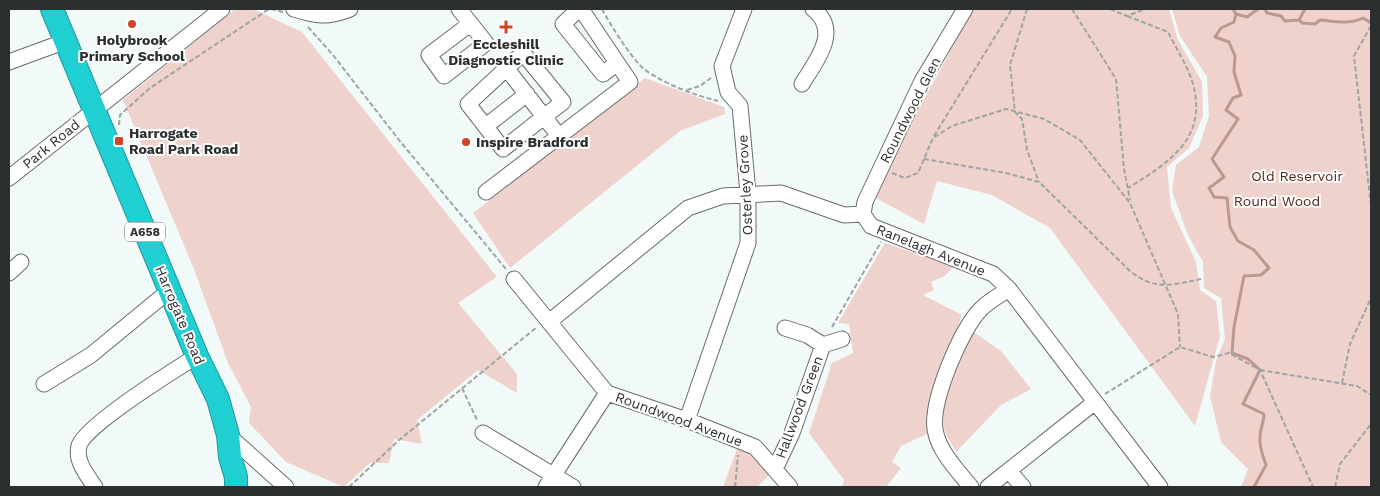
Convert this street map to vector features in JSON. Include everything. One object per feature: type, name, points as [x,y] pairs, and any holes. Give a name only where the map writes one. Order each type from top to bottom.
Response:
[{"type":"highway","name":"Harrogate Road","points":[[52,9],[197,356],[218,398],[228,435],[230,457],[236,476],[236,487]]},
{"type":"highway","name":"Harrogate Road","points":[[221,487],[230,457]]},
{"type":"street","name":"Park Road","points":[[9,178],[222,9]]},
{"type":"street","points":[[289,11],[317,16],[337,14],[350,9]]},
{"type":"street","points":[[459,9],[470,24]]},
{"type":"street","points":[[486,192],[630,82],[617,63],[580,9],[563,24],[603,74],[617,63]]},
{"type":"street","points":[[722,66],[744,9]]},
{"type":"street","points":[[802,84],[826,43],[826,30],[819,14],[813,9]]},
{"type":"street","name":"Roundwood Glen","points":[[863,214],[865,202],[922,80],[965,9]]},
{"type":"street","points":[[9,62],[66,41]]},
{"type":"street","points":[[523,53],[563,102],[544,117],[503,149],[468,104],[523,53]]},
{"type":"street","name":"Osterley Grove","points":[[687,420],[748,243],[748,194],[740,106],[728,92],[722,66]]},
{"type":"street","points":[[507,69],[559,136]]},
{"type":"street","points":[[486,126],[527,94]]},
{"type":"street","name":"Ranelagh Avenue","points":[[548,320],[688,208],[723,196],[781,193],[844,215],[863,214],[871,226],[993,274],[1009,289],[1160,487]]},
{"type":"street","points":[[9,273],[21,262]]},
{"type":"street","name":"Roundwood Avenue","points":[[514,279],[606,393],[687,420],[755,447],[790,487]]},
{"type":"street","points":[[971,487],[948,458],[935,429],[937,401],[962,333],[981,309],[1009,289]]},
{"type":"street","points":[[44,384],[91,355],[170,290]]},
{"type":"street","name":"Hallwood Green","points":[[785,328],[822,345],[842,339]]},
{"type":"street","name":"Hallwood Green","points":[[775,469],[792,433],[822,345]]},
{"type":"street","points":[[95,487],[78,458],[79,444],[90,431],[167,374],[197,356]]},
{"type":"street","points":[[550,481],[606,393]]},
{"type":"street","points":[[988,487],[1095,402]]},
{"type":"street","points":[[483,433],[550,481],[573,487]]},
{"type":"street","points":[[228,435],[286,487]]},
{"type":"street","points":[[1009,471],[1023,487]]},
{"type":"path","points":[[110,147],[118,143],[120,115],[150,88],[270,9],[289,11]]},
{"type":"path","points":[[602,9],[609,23],[642,68],[656,77],[704,98],[740,106]]},
{"type":"path","points":[[880,169],[905,178],[918,173],[933,138],[1012,9]]},
{"type":"path","points":[[1027,9],[1010,64],[1015,112],[1022,119],[1027,150],[1039,182],[1143,282],[1166,286],[1201,279]]},
{"type":"path","points":[[1072,9],[1116,79],[1130,203]]},
{"type":"path","points":[[1110,9],[1168,32],[1193,84],[1196,116],[1183,149],[1162,167],[1128,188]]},
{"type":"path","points":[[1127,16],[1145,9]]},
{"type":"path","points":[[304,24],[333,55],[398,140],[514,279]]},
{"type":"path","points":[[1371,26],[1354,56],[1371,206]]},
{"type":"path","points":[[686,90],[700,86],[714,77],[722,66]]},
{"type":"path","points":[[933,138],[952,126],[1006,109],[1044,120],[1080,140],[1130,203],[1178,314],[1180,347]]},
{"type":"path","points":[[924,159],[1006,172],[1039,182]]},
{"type":"path","points":[[822,345],[887,232]]},
{"type":"path","points":[[1342,383],[1350,344],[1371,298]]},
{"type":"path","points":[[349,487],[398,441],[548,320]]},
{"type":"path","points":[[1095,402],[1131,376],[1180,347],[1213,357],[1229,354],[1260,370],[1357,386],[1371,396]]},
{"type":"path","points":[[1260,370],[1313,487]]},
{"type":"path","points":[[462,388],[483,433]]},
{"type":"path","points":[[1335,487],[1340,464],[1371,424]]},
{"type":"path","points":[[735,487],[740,441]]},
{"type":"green space","points":[[235,9],[253,9],[302,32],[497,277],[458,303],[517,374],[517,393],[478,370],[417,420],[422,444],[394,439],[389,463],[370,463],[344,487],[286,462],[249,423],[251,407],[228,363],[194,269],[123,100]]},
{"type":"green space","points":[[973,9],[1169,9],[1178,40],[1202,82],[1203,116],[1189,148],[1167,167],[1171,208],[1196,262],[1200,290],[1216,301],[1220,336],[1195,426],[1050,228],[992,195],[937,181],[924,224],[876,198],[912,122]]},
{"type":"green space","name":"Round Wood","points":[[1172,9],[1371,9],[1371,487],[1241,487],[1248,469],[1221,442],[1210,396],[1216,361],[1225,339],[1221,298],[1204,288],[1203,262],[1188,235],[1172,191],[1176,165],[1199,147],[1209,116],[1207,77],[1180,36]]},
{"type":"green space","points":[[645,78],[724,107],[725,114],[680,131],[510,268],[473,213]]},
{"type":"green space","points":[[885,243],[954,266],[945,276],[931,282],[934,290],[923,295],[962,315],[926,417],[927,434],[901,446],[892,462],[901,468],[886,487],[842,487],[844,480],[809,433],[832,363],[853,353],[849,324],[838,323]]},
{"type":"green space","points":[[972,331],[1001,351],[1031,389],[1001,405],[956,452],[945,431],[943,420],[944,408],[951,380]]},
{"type":"green space","points":[[740,441],[775,469],[757,487],[723,487]]},
{"type":"waterway","points":[[1233,9],[1236,14],[1234,22],[1221,28],[1215,37],[1229,42],[1235,56],[1234,72],[1241,95],[1233,98],[1226,110],[1238,119],[1212,159],[1224,177],[1209,188],[1214,197],[1227,198],[1230,227],[1238,241],[1254,250],[1269,268],[1261,275],[1244,276],[1234,327],[1232,353],[1248,359],[1260,370],[1243,404],[1264,414],[1260,441],[1266,465],[1254,487]]},
{"type":"waterway","points":[[1236,14],[1247,17],[1258,9]]},
{"type":"waterway","points":[[1265,9],[1267,13],[1281,16],[1285,21],[1299,20],[1305,9]]},
{"type":"waterway","points":[[1299,20],[1302,23],[1315,24],[1320,20],[1347,22],[1363,18],[1371,23]]},
{"type":"place","name":"Holybrook Primary School","points":[[132,24]]},
{"type":"place","name":"Eccleshill Diagnostic Clinic","points":[[506,27]]},
{"type":"place","name":"Harrogate Road Park Road","points":[[119,141]]},
{"type":"place","name":"Inspire Bradford","points":[[466,142]]},
{"type":"park label","name":"Old Reservoir","points":[[1297,176]]}]
